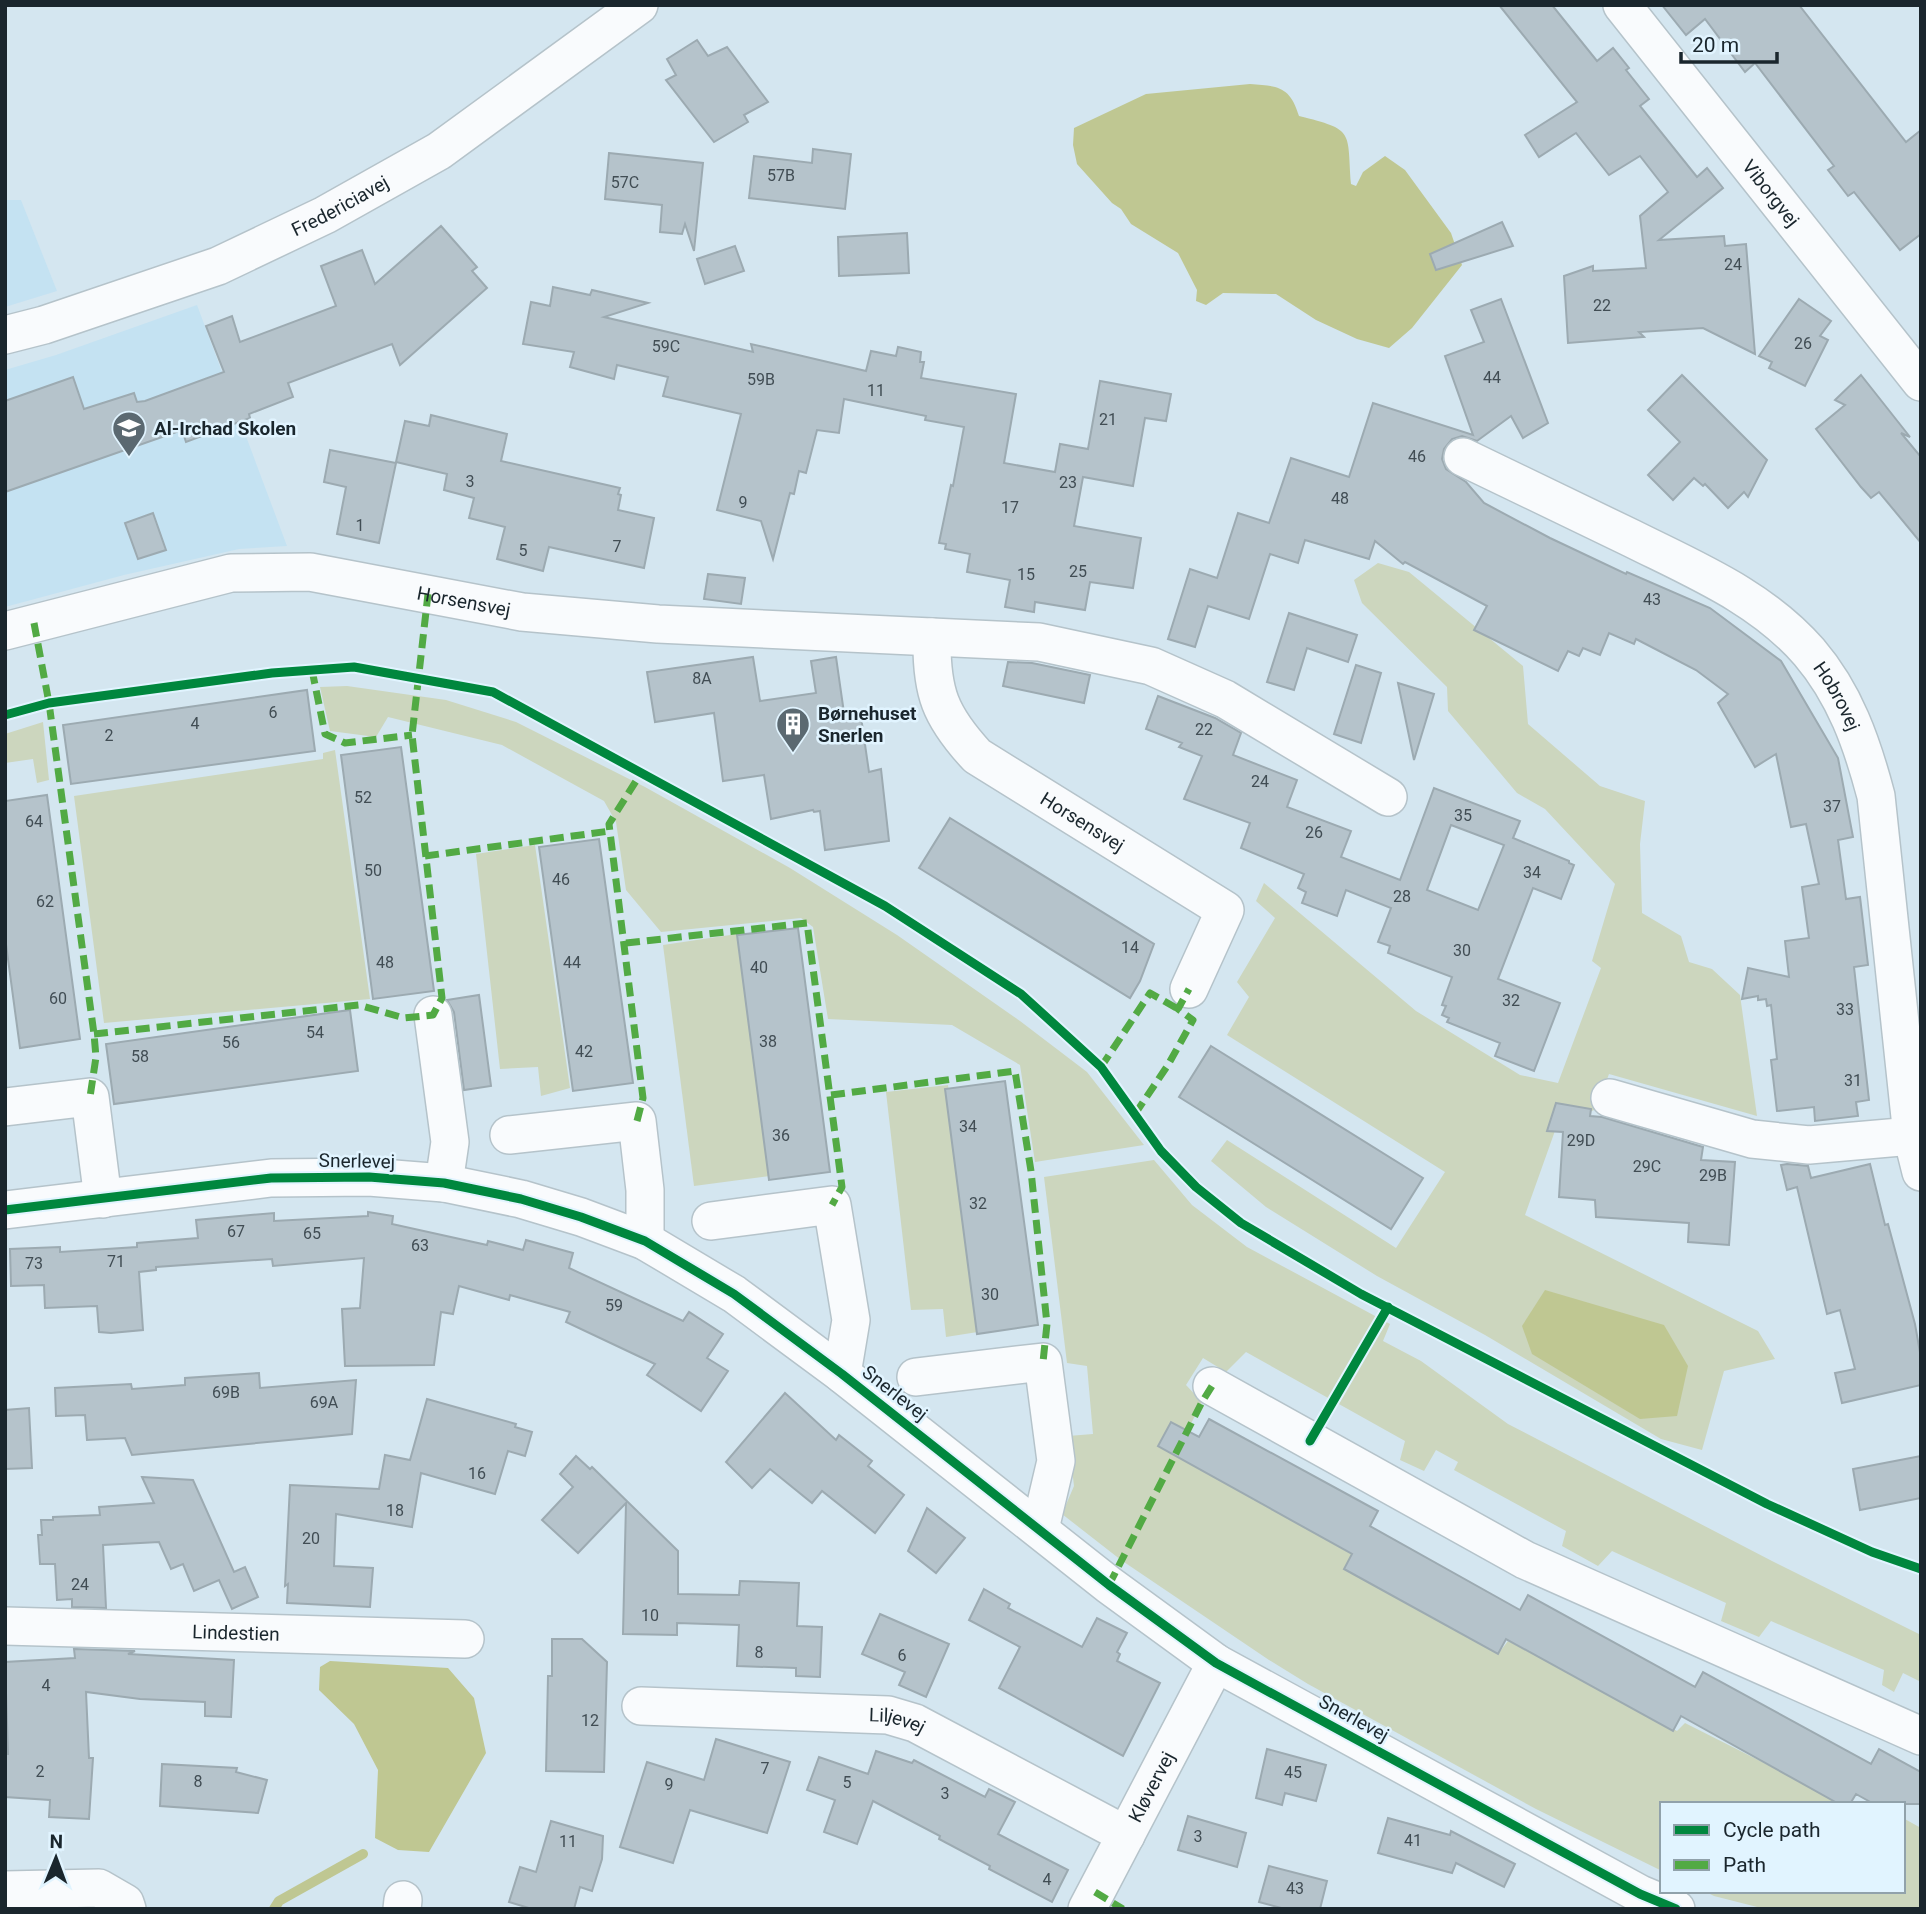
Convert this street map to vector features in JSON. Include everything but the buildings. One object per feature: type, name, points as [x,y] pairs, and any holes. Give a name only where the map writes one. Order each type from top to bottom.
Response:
[{"type":"street","name":"Fredericiavej","points":[[5,335],[44,325],[218,266],[325,215],[439,151],[639,5]]},
{"type":"street","name":"Viborgvej","points":[[1622,5],[1921,382]]},
{"type":"street","name":"Hobrovej","points":[[1463,457],[1728,585],[1771,616],[1809,653],[1839,696],[1862,744],[1876,796],[1912,1136],[1921,1172]]},
{"type":"street","name":"Horsensvej","points":[[5,631],[231,573],[310,572],[522,612],[658,624],[1039,642],[1151,666],[1225,699],[1388,797]]},
{"type":"street","name":"Horsensvej","points":[[932,638],[931,671],[939,703],[955,732],[977,756],[1226,910],[1189,989]]},
{"type":"street","points":[[433,1015],[450,1142],[443,1183]]},
{"type":"street","points":[[5,1107],[90,1097],[103,1199]]},
{"type":"street","points":[[1610,1098],[1752,1139],[1809,1145],[1912,1136]]},
{"type":"street","points":[[509,1135],[637,1121],[645,1190],[645,1241]]},
{"type":"street","name":"Snerlevej","points":[[5,1210],[271,1178],[369,1177],[443,1183],[521,1199],[581,1217],[645,1241],[734,1294],[842,1374],[1109,1585],[1216,1663],[1640,1894],[1676,1909]]},
{"type":"street","name":"Snerlevej","points":[[711,1221],[832,1205],[851,1320],[842,1374]]},
{"type":"street","name":"Snerlevej","points":[[916,1377],[1043,1362],[1056,1461],[1040,1529]]},
{"type":"street","points":[[1212,1386],[1525,1560],[1921,1736]]},
{"type":"street","name":"Lindestien","points":[[5,1626],[465,1639]]},
{"type":"street","name":"Kløvervej","points":[[1087,1909],[1216,1663]]},
{"type":"street","name":"Liljevej","points":[[641,1706],[888,1715],[915,1723],[1126,1835]]},
{"type":"street","points":[[5,1890],[99,1888],[125,1903],[127,1909]]},
{"type":"shaded area","points":[[1250,84],[1282,90],[1291,99],[1299,116],[1339,129],[1348,142],[1351,184],[1356,186],[1363,172],[1385,156],[1405,170],[1451,233],[1462,265],[1412,328],[1389,348],[1357,339],[1316,320],[1276,294],[1223,293],[1206,305],[1196,301],[1197,290],[1178,253],[1131,224],[1121,209],[1112,203],[1077,164],[1073,145],[1074,128],[1146,94]]},
{"type":"shaded area","points":[[5,200],[21,200],[57,291],[5,307]]},
{"type":"shaded area","name":"Al-Irchad Skolen","points":[[197,305],[287,546],[239,549],[124,575],[5,607],[5,370],[56,355]]},
{"type":"shaded area","points":[[1378,563],[1409,572],[1523,666],[1528,724],[1600,786],[1645,801],[1640,844],[1642,913],[1681,936],[1689,962],[1712,969],[1740,995],[1757,1116],[1609,1074],[1596,1109],[1556,1128],[1525,1215],[1758,1331],[1775,1359],[1724,1371],[1702,1450],[1661,1439],[1485,1335],[1377,1276],[1266,1207],[1211,1161],[1227,1140],[1396,1248],[1445,1172],[1227,1035],[1249,997],[1237,982],[1275,918],[1256,901],[1264,883],[1416,1011],[1520,1075],[1558,1083],[1601,968],[1592,961],[1615,884],[1545,809],[1517,793],[1448,711],[1447,687],[1362,603],[1354,580]]},
{"type":"shaded area","points":[[347,686],[446,700],[516,722],[645,787],[790,868],[897,935],[1020,1021],[1087,1072],[1144,1145],[1035,1162],[1020,1065],[952,1025],[828,1019],[813,927],[801,918],[661,932],[626,890],[616,822],[604,801],[502,745],[388,717],[376,737],[330,731],[320,687]]},
{"type":"shaded area","points":[[43,722],[49,780],[37,783],[33,759],[5,763],[5,734]]},
{"type":"shaded area","points":[[335,750],[370,999],[104,1023],[74,796],[323,759],[323,753]]},
{"type":"shaded area","points":[[535,845],[570,1088],[541,1096],[538,1067],[500,1069],[476,854]]},
{"type":"shaded area","points":[[737,934],[770,1176],[694,1186],[663,945]]},
{"type":"shaded area","points":[[948,1085],[984,1331],[946,1337],[943,1309],[911,1310],[886,1092]]},
{"type":"shaded area","points":[[1154,1160],[1192,1205],[1247,1247],[1390,1324],[1383,1341],[1421,1361],[1508,1424],[1921,1635],[1921,1682],[1903,1673],[1894,1692],[1882,1685],[1884,1670],[1771,1621],[1759,1637],[1721,1621],[1726,1603],[1612,1551],[1598,1566],[1562,1546],[1566,1531],[1454,1470],[1458,1462],[1436,1450],[1424,1471],[1400,1460],[1405,1441],[1246,1352],[1226,1372],[1203,1358],[1186,1385],[1202,1402],[1175,1455],[1353,1555],[1498,1654],[1508,1641],[1677,1731],[1685,1723],[1841,1802],[1660,1802],[1660,1870],[1536,1809],[1308,1684],[1121,1560],[1062,1514],[1074,1486],[1068,1436],[1093,1434],[1087,1366],[1067,1363],[1044,1177]]},
{"type":"shaded area","points":[[1545,1290],[1664,1325],[1688,1366],[1677,1416],[1640,1419],[1532,1354],[1522,1326]]},
{"type":"shaded area","points":[[330,1661],[448,1668],[474,1698],[486,1753],[429,1852],[398,1850],[375,1838],[378,1770],[354,1724],[319,1690],[320,1667]]},
{"type":"shaded area","points":[[1905,1819],[1921,1828],[1921,1909],[1765,1909],[1708,1893],[1905,1893]]},
{"type":"waterway","points":[[274,1909],[279,1901],[363,1854]]},
{"type":"marked path","points":[[94,1034],[359,1005],[404,1018],[433,1015],[442,998],[412,735],[428,594]]},
{"type":"marked path","points":[[34,623],[49,703],[94,1034],[96,1057],[90,1097]]},
{"type":"marked path","points":[[312,670],[325,734],[345,743],[412,735]]},
{"type":"marked path","points":[[637,1121],[643,1098],[609,824],[641,773]]},
{"type":"marked path","points":[[425,856],[610,831]]},
{"type":"marked path","points":[[626,943],[807,923],[842,1187],[832,1205]]},
{"type":"marked path","points":[[1135,1114],[1168,1065],[1193,1020],[1178,1009],[1189,989]]},
{"type":"marked path","points":[[1101,1067],[1150,993],[1178,1009]]},
{"type":"marked path","points":[[831,1095],[1015,1071],[1031,1171],[1047,1324],[1043,1362]]},
{"type":"marked path","points":[[1109,1585],[1212,1386]]},
{"type":"marked path","points":[[1095,1892],[1123,1909]]},
{"type":"cycle path","points":[[5,715],[49,703],[272,673],[354,667],[493,692],[885,906],[1021,994],[1101,1067],[1161,1151],[1196,1187],[1241,1223],[1361,1294],[1767,1504],[1872,1552],[1921,1569]]},
{"type":"cycle path","points":[[5,1210],[271,1178],[369,1177],[444,1183],[521,1199],[581,1217],[645,1241],[734,1294],[842,1374],[1109,1585],[1216,1663],[1640,1894],[1676,1909]]},
{"type":"cycle path","points":[[1310,1441],[1388,1307]]},
{"type":"place","name":"Al-Irchad Skolen","points":[[129,458]]},
{"type":"place","name":"Børnehuset Snerlen","points":[[793,754]]}]
